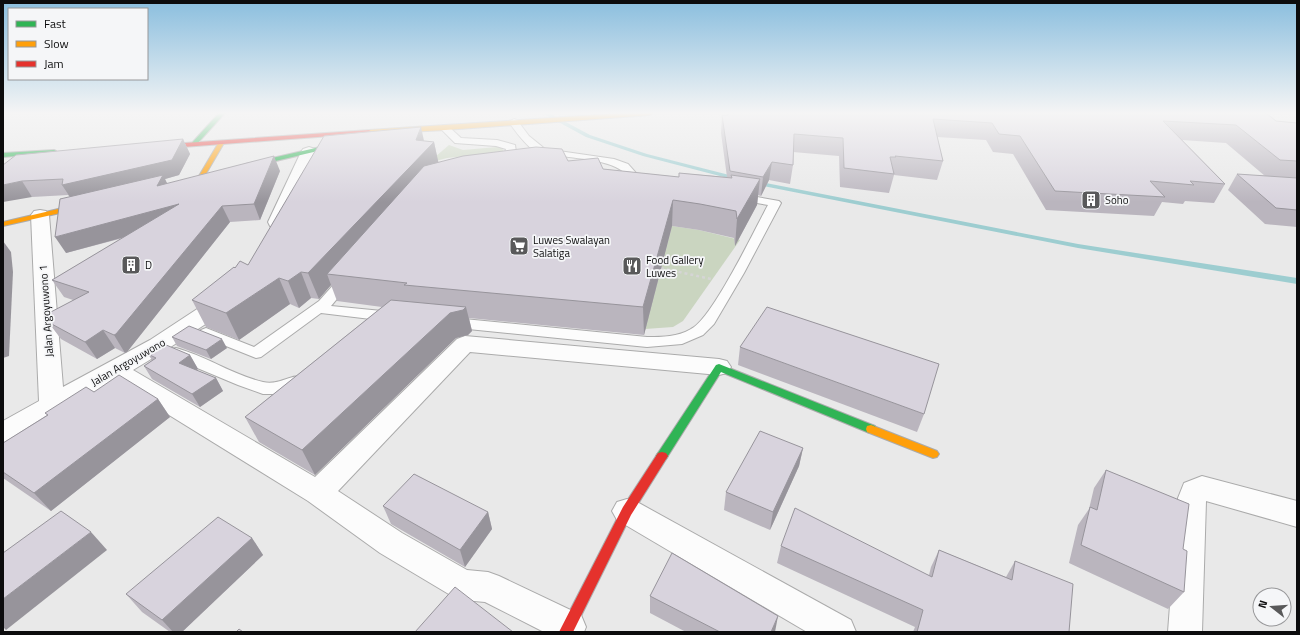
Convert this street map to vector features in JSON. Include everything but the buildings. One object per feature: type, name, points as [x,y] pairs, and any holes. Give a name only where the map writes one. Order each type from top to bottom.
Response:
[{"type":"main road","points":[[218,173],[199,177],[221,143]]},
{"type":"main road","points":[[143,148],[226,143]]},
{"type":"main road","points":[[240,168],[349,143]]},
{"type":"main road","points":[[3,155],[65,152]]},
{"type":"main road","points":[[3,224],[101,201]]},
{"type":"main road","points":[[568,629],[627,511],[719,367],[933,454]]},
{"type":"street","points":[[268,242],[309,152]]},
{"type":"street","name":"Jalan Argoyuwono 1","points":[[40,215],[52,406]]},
{"type":"street","name":"Jalan Argoyuwono","points":[[3,433],[158,345],[222,304],[237,289]]},
{"type":"street","points":[[318,492],[465,344],[719,367]]},
{"type":"street","points":[[115,370],[318,492],[391,543],[463,585],[488,587],[568,629]]},
{"type":"street","points":[[1185,632],[1192,498],[1194,491],[1202,488],[1297,514]]},
{"type":"street","points":[[627,511],[839,632]]},
{"type":"lane","points":[[487,158],[501,158],[509,155],[511,152],[511,147],[490,143]]},
{"type":"lane","points":[[529,143],[532,146],[550,155],[611,166],[658,183]]},
{"type":"lane","points":[[188,326],[256,353],[322,305],[431,180],[539,167],[575,169],[775,202],[731,284],[709,321],[698,332],[677,341],[647,342],[379,316],[323,309],[321,308],[322,305]]},
{"type":"lane","points":[[362,331],[379,316]]},
{"type":"lane","points":[[158,345],[263,388],[281,388],[297,383],[309,373]]},
{"type":"path","points":[[661,268],[731,284]]},
{"type":"green space","points":[[449,145],[463,150],[497,147],[502,148],[504,152],[447,158],[428,163]]},
{"type":"green space","points":[[672,226],[699,230],[740,240],[683,321],[673,327],[645,329]]},
{"type":"waterway","points":[[608,143],[645,155],[739,179]]},
{"type":"waterway","points":[[755,183],[1078,246],[1297,281]]},
{"type":"traffic: fast","points":[[246,166],[337,145]]},
{"type":"traffic: fast","points":[[3,155],[54,152]]},
{"type":"traffic: fast","points":[[662,456],[719,367],[871,429]]},
{"type":"traffic: slow","points":[[202,176],[221,143]]},
{"type":"traffic: slow","points":[[3,224],[88,204]]},
{"type":"traffic: slow","points":[[871,429],[933,454]]},
{"type":"traffic: jam","points":[[156,147],[218,143]]},
{"type":"traffic: jam","points":[[566,632],[627,511],[662,456]]},
{"type":"place","name":"Soho","points":[[1091,200]]},
{"type":"place","name":"Luwes Swalayan Salatiga","points":[[519,246]]},
{"type":"place","name":"D","points":[[131,265]]},
{"type":"place","name":"Food Gallery Luwes","points":[[632,266]]}]
